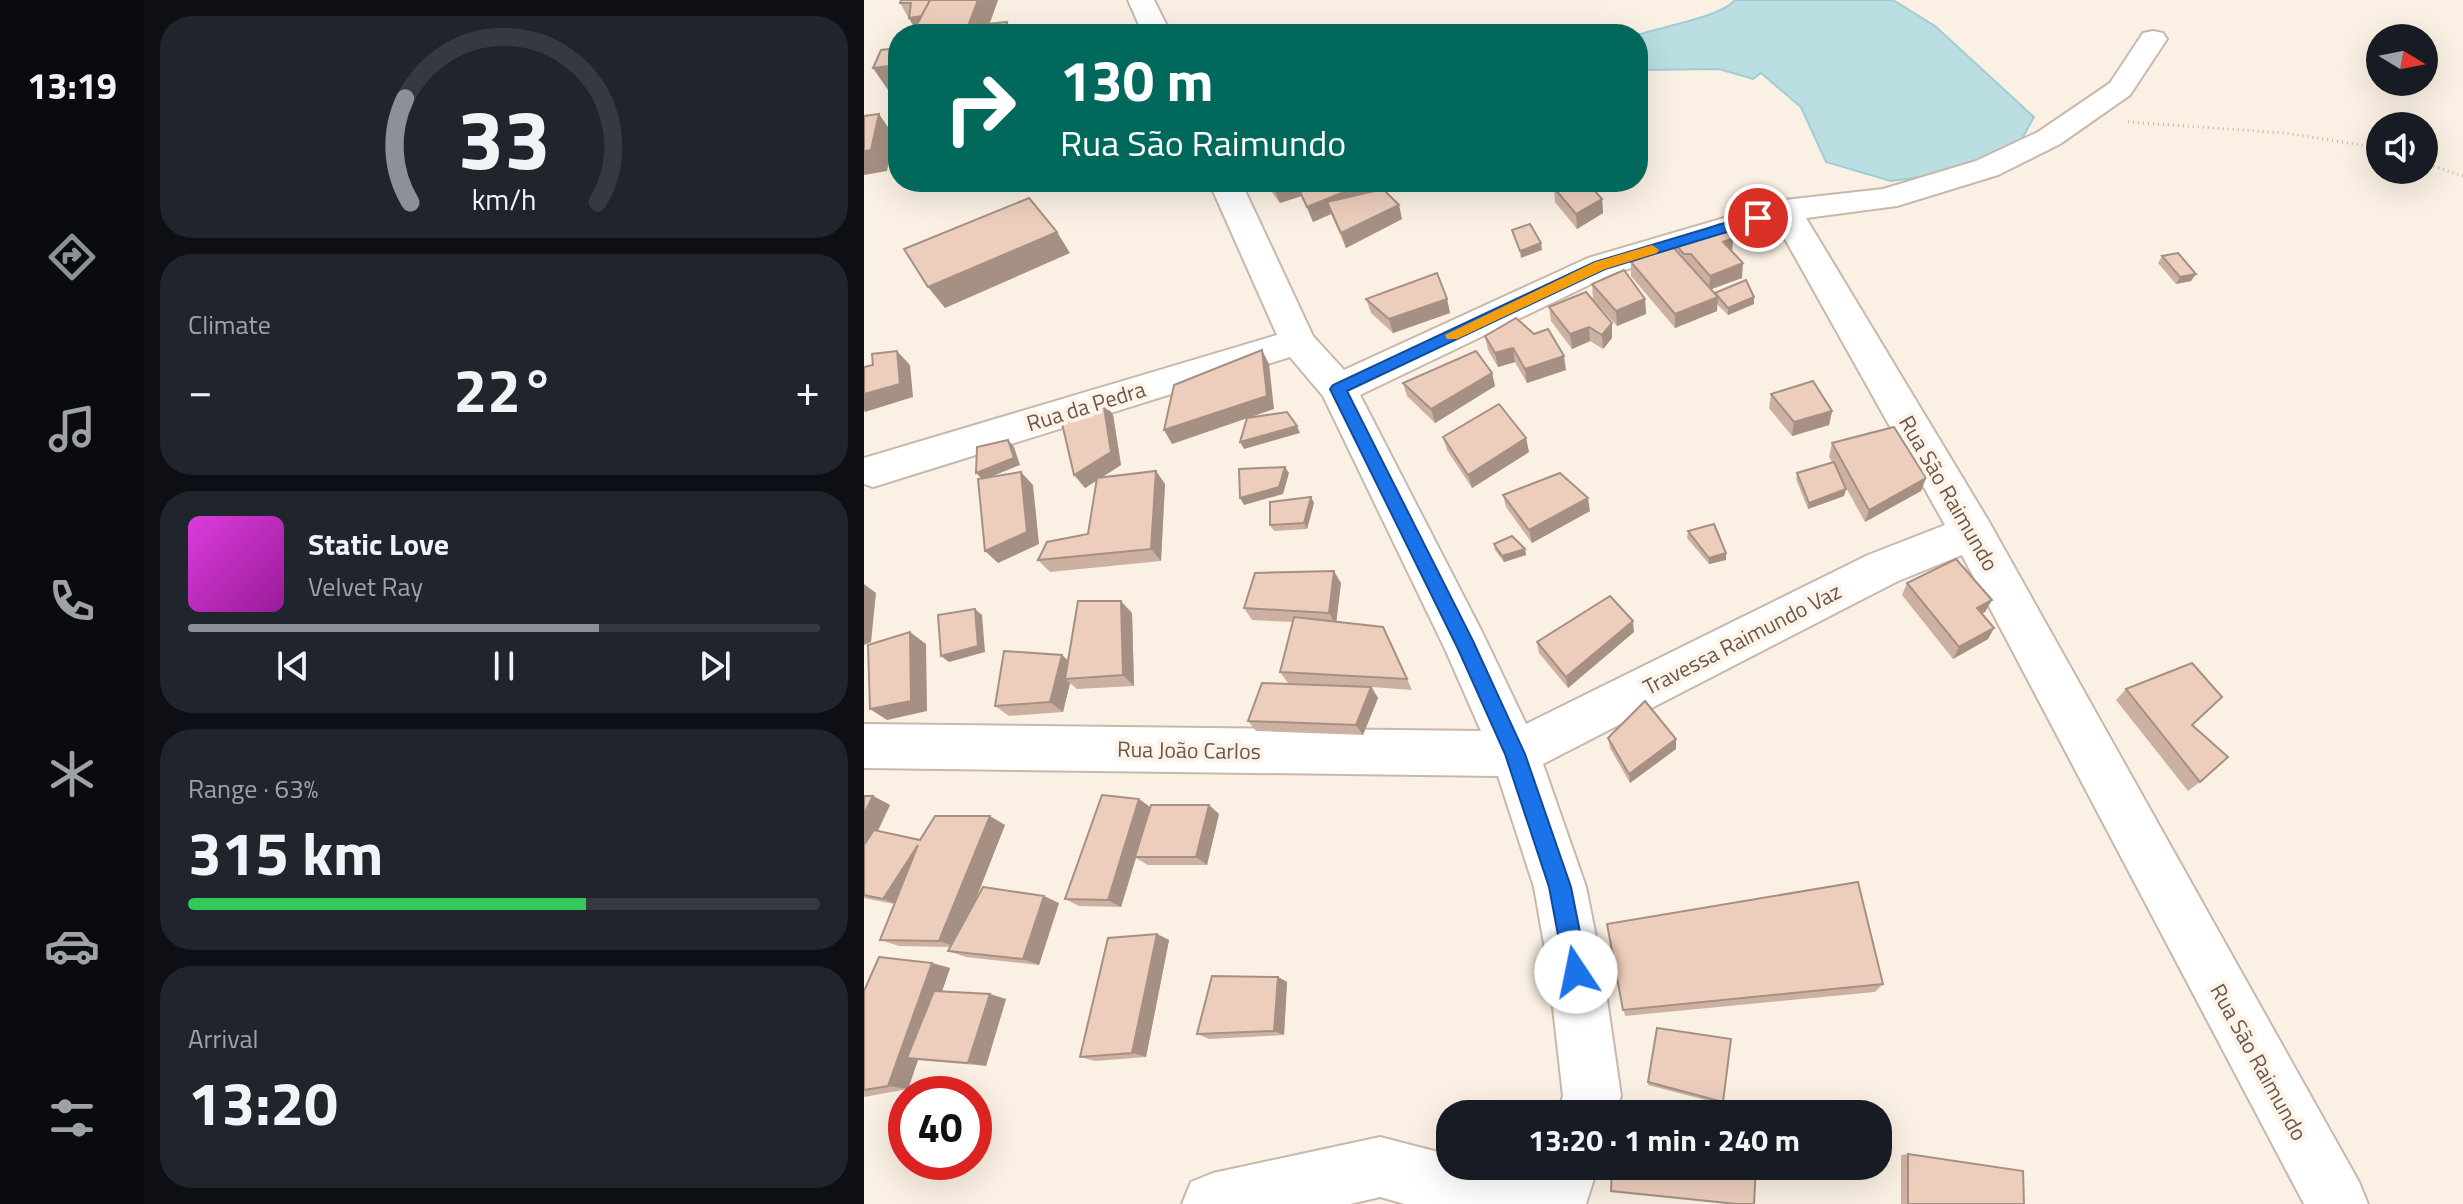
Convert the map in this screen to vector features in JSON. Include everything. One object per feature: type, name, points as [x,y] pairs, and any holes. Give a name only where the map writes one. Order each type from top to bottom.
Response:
[{"type":"street","points":[[1141,0],[1152,24]]},
{"type":"street","points":[[1338,389],[1600,266],[1785,210],[1886,199],[1946,183],[2023,152],[2120,89],[2153,39]]},
{"type":"street","points":[[1230,192],[1298,342],[1338,389],[1466,646],[1515,754],[1560,887],[1576,972],[1591,1100]]},
{"type":"street","name":"Rua São Raimundo","points":[[1785,210],[1973,532],[2337,1204]]},
{"type":"street","name":"Rua da Pedra","points":[[873,471],[1298,342]]},
{"type":"street","name":"Travessa Raimundo Vaz","points":[[1515,754],[1883,568],[1973,532]]},
{"type":"street","name":"Rua João Carlos","points":[[864,746],[1515,754]]},
{"type":"street","points":[[1213,1204],[1380,1167],[1518,1204]]},
{"type":"street","points":[[1555,1204],[1563,1180]]},
{"type":"path","points":[[2079,118],[2285,133],[2366,146]]},
{"type":"path","points":[[2438,168],[2463,176]]},
{"type":"water","points":[[1735,0],[1893,0],[1935,26],[2034,117],[2018,146],[1935,175],[1891,181],[1826,162],[1801,107],[1761,73],[1753,79],[1719,69],[1648,70],[1648,32],[1704,17]]},
{"type":"building","points":[[901,0],[930,0],[922,16],[909,18],[911,3],[900,3]]},
{"type":"building","points":[[930,0],[978,0],[969,24],[917,24]]},
{"type":"building","points":[[888,49],[888,66],[873,68],[881,50]]},
{"type":"building","points":[[879,114],[871,150],[864,151],[864,116]]},
{"type":"building","points":[[1300,192],[1344,192],[1307,207]]},
{"type":"building","points":[[1370,192],[1386,192],[1399,205],[1341,233],[1327,202]]},
{"type":"building","points":[[1557,192],[1596,192],[1602,199],[1576,214]]},
{"type":"building","points":[[1029,198],[1057,232],[928,287],[904,249]]},
{"type":"building","points":[[1530,224],[1541,243],[1520,251],[1512,230]]},
{"type":"building","points":[[1720,224],[1733,238],[1723,242],[1743,263],[1710,276],[1691,254],[1684,254],[1673,242]]},
{"type":"building","points":[[1672,246],[1718,297],[1675,314],[1631,262]]},
{"type":"building","points":[[2178,253],[2196,274],[2180,277],[2162,256]]},
{"type":"building","points":[[1624,270],[1645,299],[1616,311],[1592,284]]},
{"type":"building","points":[[1437,273],[1447,299],[1389,319],[1366,299]]},
{"type":"building","points":[[1746,280],[1754,297],[1728,308],[1715,293]]},
{"type":"building","points":[[1586,292],[1612,323],[1602,335],[1589,327],[1570,334],[1549,307]]},
{"type":"building","points":[[1516,318],[1534,334],[1548,329],[1564,356],[1525,369],[1513,348],[1495,353],[1485,336]]},
{"type":"building","points":[[1262,350],[1267,396],[1164,430],[1174,385]]},
{"type":"building","points":[[897,351],[900,384],[864,394],[864,367],[873,365],[872,354]]},
{"type":"building","points":[[1476,351],[1492,373],[1431,409],[1403,383]]},
{"type":"building","points":[[1813,381],[1832,411],[1794,422],[1771,394]]},
{"type":"building","points":[[1103,401],[1111,452],[1074,475],[1061,419]]},
{"type":"building","points":[[1499,404],[1526,438],[1468,475],[1443,437]]},
{"type":"building","points":[[1287,412],[1297,426],[1240,442],[1247,418]]},
{"type":"building","points":[[1894,427],[1926,478],[1869,510],[1832,443]]},
{"type":"building","points":[[1008,440],[1014,458],[976,473],[977,447]]},
{"type":"building","points":[[1834,462],[1846,489],[1809,503],[1797,473]]},
{"type":"building","points":[[1285,467],[1279,487],[1240,498],[1239,469]]},
{"type":"building","points":[[1156,471],[1151,549],[1038,560],[1047,542],[1088,534],[1097,478]]},
{"type":"building","points":[[1021,472],[1027,532],[985,551],[978,479]]},
{"type":"building","points":[[1560,473],[1588,498],[1529,530],[1503,495]]},
{"type":"building","points":[[1311,497],[1304,523],[1270,525],[1270,502]]},
{"type":"building","points":[[1714,524],[1726,553],[1709,558],[1688,531]]},
{"type":"building","points":[[1512,536],[1525,549],[1502,556],[1494,544]]},
{"type":"building","points":[[1956,559],[1992,600],[1977,608],[1994,628],[1959,647],[1907,583]]},
{"type":"building","points":[[1334,571],[1329,613],[1244,608],[1255,573]]},
{"type":"building","points":[[1610,596],[1633,621],[1566,677],[1537,642]]},
{"type":"building","points":[[1078,601],[1121,601],[1123,675],[1065,679]]},
{"type":"building","points":[[975,609],[978,646],[941,656],[938,615]]},
{"type":"building","points":[[1294,617],[1383,627],[1407,679],[1280,672]]},
{"type":"building","points":[[910,632],[911,701],[870,709],[868,645]]},
{"type":"building","points":[[1004,651],[1062,655],[1050,702],[995,706]]},
{"type":"building","points":[[2192,663],[2222,697],[2192,725],[2228,757],[2200,782],[2126,689]]},
{"type":"building","points":[[1262,683],[1371,687],[1356,725],[1248,721]]},
{"type":"building","points":[[1645,701],[1676,739],[1629,774],[1608,738]]},
{"type":"building","points":[[1102,795],[1139,799],[1108,900],[1065,899]]},
{"type":"building","points":[[864,796],[873,796],[864,814]]},
{"type":"building","points":[[1151,805],[1209,805],[1196,857],[1135,857]]},
{"type":"building","points":[[935,816],[990,816],[939,941],[880,940],[918,845],[883,899],[864,895],[864,845],[874,830],[920,840]]},
{"type":"building","points":[[1858,882],[1883,984],[1623,1010],[1607,924]]},
{"type":"building","points":[[983,887],[1044,896],[1023,959],[948,951]]},
{"type":"building","points":[[1157,934],[1132,1053],[1080,1057],[1108,938]]},
{"type":"building","points":[[879,957],[932,963],[892,1076],[888,1076],[888,1086],[864,1090],[864,991]]},
{"type":"building","points":[[1212,976],[1278,977],[1274,1031],[1197,1034]]},
{"type":"building","points":[[934,991],[990,994],[968,1063],[907,1058]]},
{"type":"building","points":[[1657,1028],[1731,1039],[1723,1100],[1648,1082]]},
{"type":"building","points":[[1908,1154],[2023,1171],[2024,1204],[1908,1204]]},
{"type":"building","points":[[1611,1180],[1755,1180],[1754,1204],[1611,1191]]},
{"type":"slow traffic","points":[[1452,335],[1600,266],[1652,250]]},
{"type":"route","points":[[1576,972],[1560,887],[1515,754],[1466,646],[1338,389],[1600,266],[1758,218]]}]
